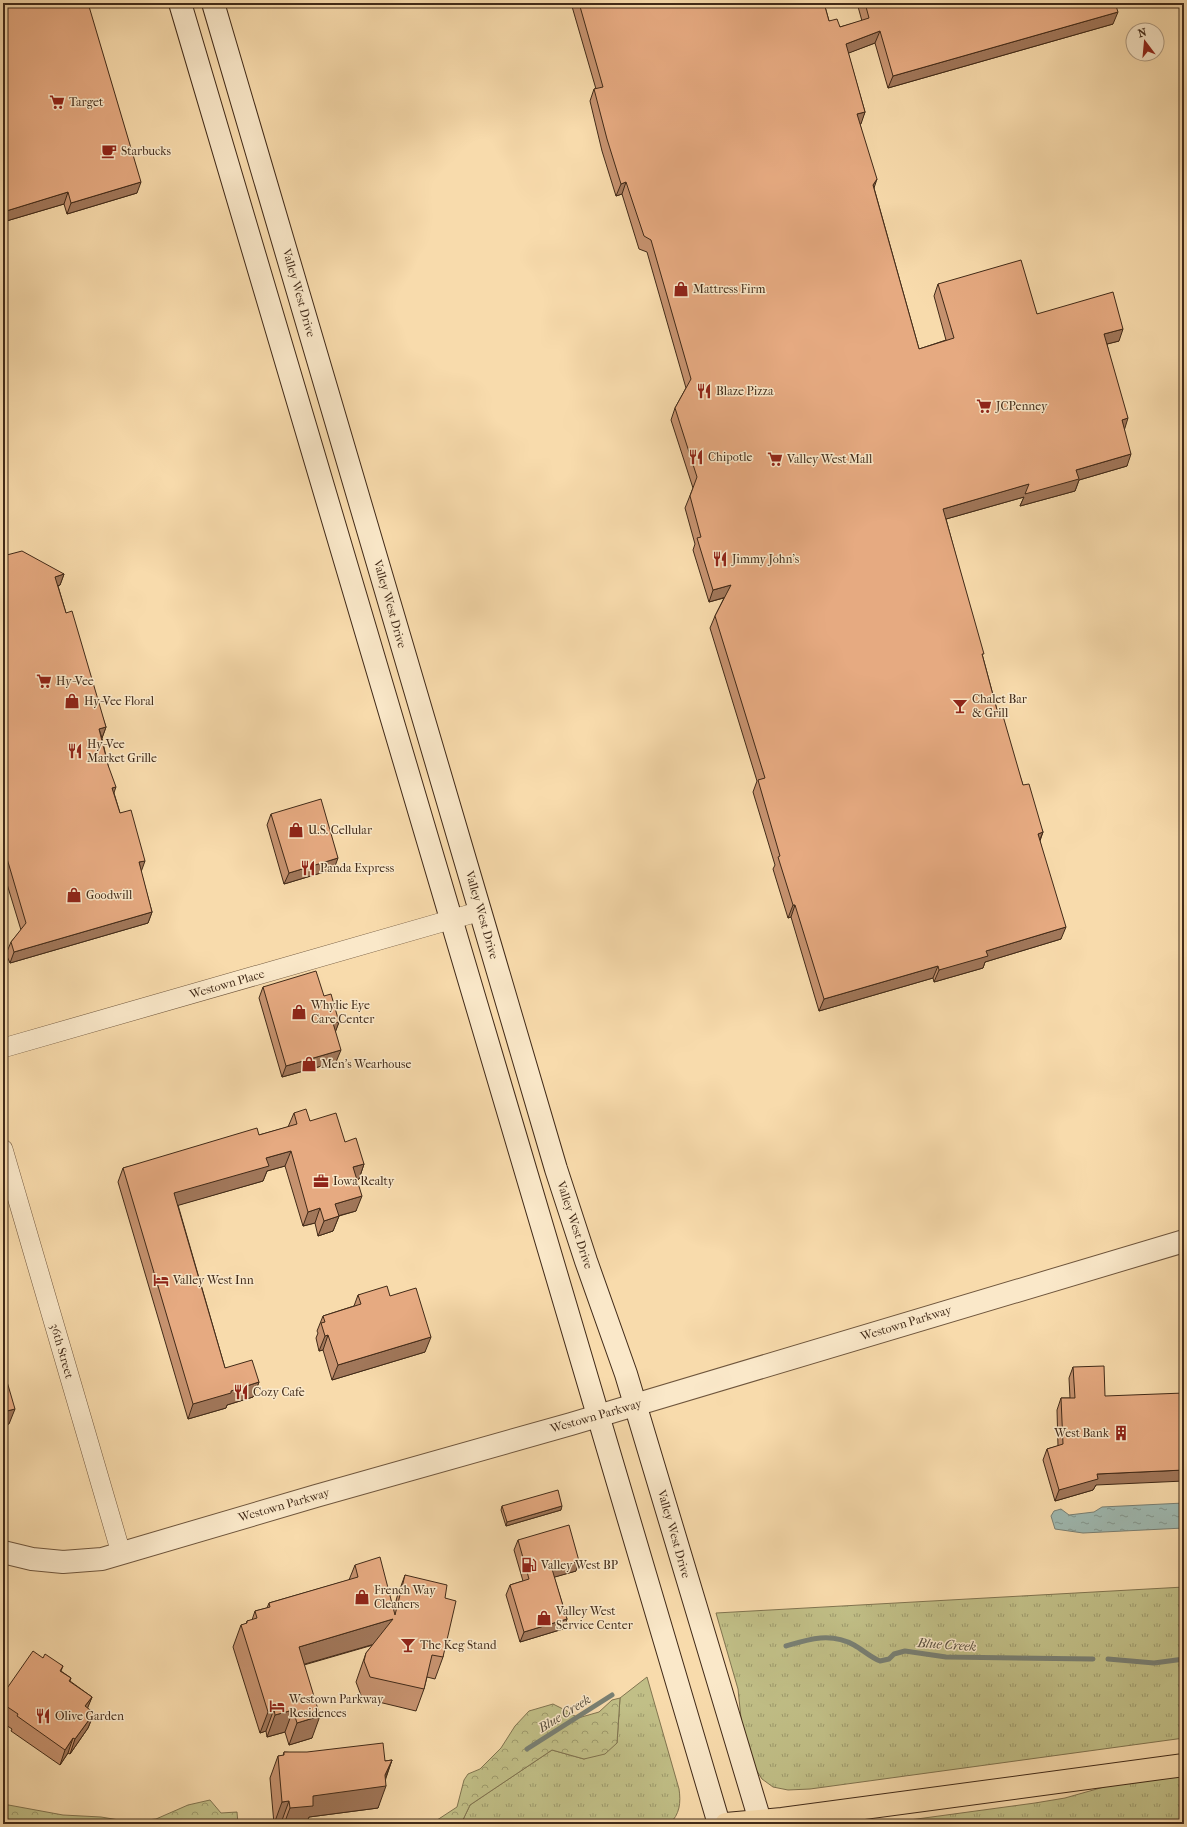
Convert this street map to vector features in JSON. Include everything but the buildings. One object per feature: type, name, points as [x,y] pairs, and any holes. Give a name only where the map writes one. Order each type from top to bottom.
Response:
[{"type":"highway","points":[[726,1824],[760,1823],[1184,1765]]},
{"type":"main road","points":[[180,3],[719,1824]]},
{"type":"main road","name":"Valley West Drive","points":[[213,3],[556,1169],[635,1405],[760,1823]]},
{"type":"main road","name":"Westown Parkway","points":[[3,1552],[32,1559],[63,1562],[102,1559],[598,1416],[1184,1241]]},
{"type":"street","name":"Westown Place","points":[[3,1048],[481,911]]},
{"type":"street","name":"36th Street","points":[[3,1149],[121,1553]]},
{"type":"green space","points":[[1184,1587],[1184,1738],[810,1789],[788,1790],[773,1787],[762,1779],[755,1768],[742,1728],[738,1689],[716,1613]]},
{"type":"green space","points":[[647,1677],[679,1789],[680,1799],[678,1812],[669,1824],[461,1824],[470,1805],[552,1750],[584,1759],[617,1743],[620,1698]]},
{"type":"green space","points":[[620,1698],[617,1743],[605,1754],[584,1759],[552,1750],[470,1805],[461,1824],[431,1824],[457,1807],[464,1780],[468,1774],[480,1769],[501,1748],[515,1726],[529,1711],[553,1704],[578,1718],[599,1712],[612,1700]]},
{"type":"green space","points":[[1184,1775],[1184,1824],[880,1824],[1035,1803],[1065,1798],[1111,1785]]},
{"type":"green space","points":[[210,1800],[221,1813],[237,1812],[238,1824],[3,1824],[3,1804],[63,1815],[101,1817],[131,1822],[156,1819],[188,1805]]},
{"type":"water","points":[[1184,1503],[1184,1528],[1083,1533],[1055,1529],[1051,1516],[1054,1511],[1061,1509],[1069,1515],[1094,1512],[1102,1507]]},
{"type":"waterway","name":"Blue Creek","points":[[786,1646],[812,1639],[837,1639],[854,1645],[880,1661],[889,1659],[894,1654],[905,1651],[946,1657],[1093,1659]]},
{"type":"waterway","name":"Blue Creek","points":[[1108,1659],[1154,1663],[1184,1659]]},
{"type":"waterway","name":"Blue Creek","points":[[527,1749],[612,1695]]},
{"type":"place","name":"Target","points":[[57,102]]},
{"type":"place","name":"Starbucks","points":[[109,151]]},
{"type":"place","name":"Mattress Firm","points":[[681,289]]},
{"type":"place","name":"Blaze Pizza","points":[[704,391]]},
{"type":"place","name":"JCPenney","points":[[984,406]]},
{"type":"place","name":"Chipotle","points":[[696,457]]},
{"type":"place","name":"Valley West Mall","points":[[775,459]]},
{"type":"place","name":"Jimmy John's","points":[[720,559]]},
{"type":"place","name":"Hy-Vee","points":[[44,681]]},
{"type":"place","name":"Hy-Vee Floral","points":[[72,701]]},
{"type":"place","name":"Chalet Bar & Grill","points":[[960,706]]},
{"type":"place","name":"Hy-Vee Market Grille","points":[[75,751]]},
{"type":"place","name":"U.S. Cellular","points":[[296,830]]},
{"type":"place","name":"Panda Express","points":[[308,868]]},
{"type":"place","name":"Goodwill","points":[[74,895]]},
{"type":"place","name":"Whylie Eye Care Center","points":[[299,1012]]},
{"type":"place","name":"Men's Wearhouse","points":[[309,1064]]},
{"type":"place","name":"Iowa Realty","points":[[321,1181]]},
{"type":"place","name":"Valley West Inn","points":[[161,1280]]},
{"type":"place","name":"Cozy Cafe","points":[[241,1392]]},
{"type":"place","name":"West Bank","points":[[1121,1433]]},
{"type":"place","name":"Valley West BP","points":[[529,1565]]},
{"type":"place","name":"French Way Cleaners","points":[[362,1597]]},
{"type":"place","name":"Valley West Service Center","points":[[544,1618]]},
{"type":"place","name":"The Keg Stand","points":[[408,1645]]},
{"type":"place","name":"Westown Parkway Residences","points":[[277,1706]]},
{"type":"place","name":"Olive Garden","points":[[43,1716]]}]
